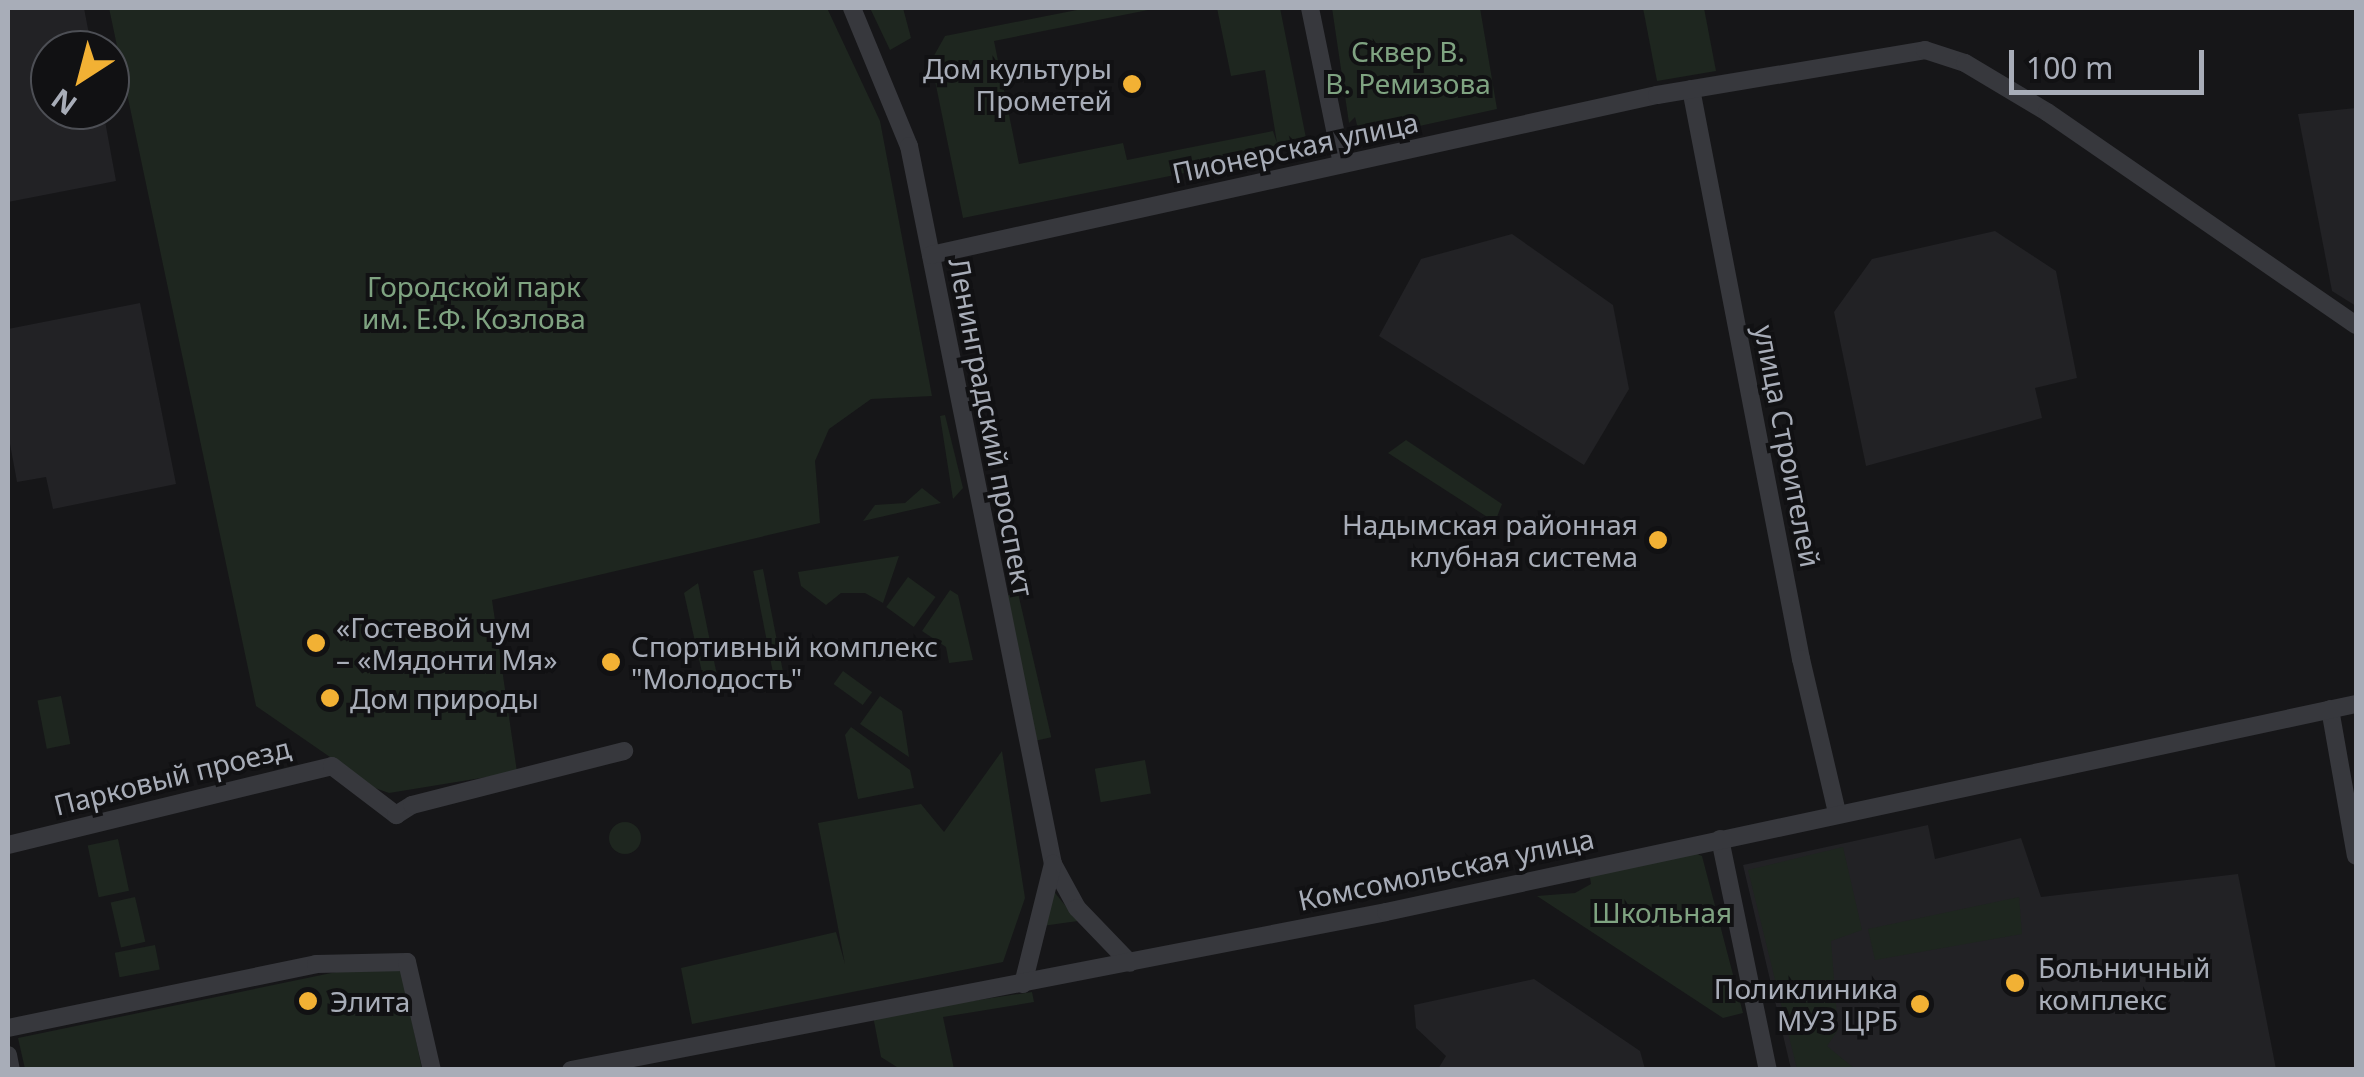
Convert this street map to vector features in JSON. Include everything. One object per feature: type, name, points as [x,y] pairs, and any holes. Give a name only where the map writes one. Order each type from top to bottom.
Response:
[{"type":"street","name":"Ленинградский проспект","points":[[852,8],[892,94],[931,256],[1053,864]]},
{"type":"street","points":[[1310,8],[1342,164]]},
{"type":"street","name":"Пионерская улица","points":[[931,256],[1691,89],[1902,50],[1964,62],[2048,112],[2356,325]]},
{"type":"street","name":"улица Строителей","points":[[1691,89],[1801,659],[1837,812]]},
{"type":"street","name":"Комсомольская улица","points":[[572,1070],[1130,964],[2356,704]]},
{"type":"street","points":[[2330,710],[2356,856]]},
{"type":"street","name":"Парковый проезд","points":[[8,845],[332,766],[396,815],[412,805],[624,751]]},
{"type":"street","points":[[1720,839],[1768,1070]]},
{"type":"street","points":[[1053,864],[1077,908],[1130,964]]},
{"type":"street","points":[[1023,984],[1053,864]]},
{"type":"street","points":[[8,1028],[316,964],[407,962],[432,1070]]},
{"type":"street","points":[[8,1055],[11,1070]]},
{"type":"shaded area","points":[[8,8],[84,8],[88,30],[30,30],[30,130],[107,130],[116,181],[8,202]]},
{"type":"shaded area","points":[[2356,108],[2356,306],[2332,291],[2298,114]]},
{"type":"shaded area","points":[[1995,231],[2056,271],[2077,378],[2035,388],[2042,418],[1866,466],[1834,312],[1872,259]]},
{"type":"shaded area","points":[[1512,234],[1613,305],[1629,389],[1584,465],[1379,336],[1421,259]]},
{"type":"shaded area","points":[[140,303],[176,484],[53,509],[46,477],[17,482],[8,433],[8,329]]},
{"type":"shaded area","name":"Больничный комплекс","points":[[1928,825],[1935,859],[2021,838],[2041,897],[2238,874],[2276,1069],[1791,1069],[1743,865]]},
{"type":"shaded area","points":[[1534,979],[1640,1051],[1645,1069],[1438,1069],[1446,1056],[1416,1028],[1414,1005]]},
{"type":"green space","name":"Городской парк им. Е.Ф. Козлова","points":[[109,8],[827,8],[880,121],[932,396],[871,399],[829,429],[815,461],[820,523],[492,600],[517,772],[389,793],[375,788],[256,706],[130,108],[130,30],[114,30]]},
{"type":"green space","points":[[870,8],[903,8],[911,38],[890,50]]},
{"type":"green space","points":[[1087,8],[1158,8],[994,41],[1019,164],[1123,143],[1127,160],[1273,131],[1277,143],[1265,70],[1231,76],[1217,8],[1280,8],[1307,143],[1277,147],[1278,154],[963,218],[931,61],[945,36]]},
{"type":"green space","name":"Сквер В. В. Ремизова","points":[[1332,8],[1480,8],[1497,109],[1360,139],[1358,131],[1350,132],[1357,125],[1355,117],[1349,123]]},
{"type":"green space","points":[[1643,8],[1704,8],[1716,71],[1657,81]]},
{"type":"green space","points":[[945,415],[963,488],[953,499],[940,416]]},
{"type":"green space","points":[[1406,440],[1502,504],[1495,522],[1388,453]]},
{"type":"green space","points":[[922,488],[941,503],[863,521],[875,505],[905,503]]},
{"type":"green space","points":[[899,556],[883,603],[865,593],[841,593],[826,605],[801,586],[798,572]]},
{"type":"green space","points":[[763,569],[783,671],[773,673],[753,571]]},
{"type":"green space","points":[[908,577],[936,597],[914,627],[886,607]]},
{"type":"green space","points":[[698,583],[719,685],[706,690],[684,593]]},
{"type":"green space","points":[[950,590],[958,595],[973,660],[949,663],[946,647],[922,631]]},
{"type":"green space","points":[[1018,593],[1051,737],[1037,741],[1003,596]]},
{"type":"green space","points":[[843,671],[872,692],[863,705],[834,684]]},
{"type":"green space","points":[[61,696],[70,744],[47,749],[37,701]]},
{"type":"green space","points":[[880,696],[902,711],[909,757],[860,724]]},
{"type":"green space","points":[[851,727],[910,770],[914,788],[858,799],[845,735]]},
{"type":"green space","points":[[1002,751],[1025,898],[1003,962],[692,1024],[681,968],[836,932],[845,964],[818,823],[921,804],[944,832]]},
{"type":"green space","points":[[1145,760],[1151,793],[1101,802],[1095,769]]},
{"type":"green space","points":[[625,822],[636,827],[641,838],[636,849],[625,854],[614,849],[609,838],[614,827]]},
{"type":"green space","points":[[118,839],[129,891],[99,897],[88,845]]},
{"type":"green space","points":[[1843,847],[1862,930],[1831,941],[1838,1030],[1827,1046],[1855,1069],[1797,1069],[1748,870]]},
{"type":"green space","name":"Школьная","points":[[1692,852],[1702,856],[1743,1013],[1723,1018],[1537,896],[1575,893],[1591,884],[1589,871]]},
{"type":"green space","points":[[1051,888],[1078,921],[1042,926]]},
{"type":"green space","points":[[135,897],[145,942],[121,947],[111,903]]},
{"type":"green space","points":[[2019,897],[2022,934],[1875,960],[1868,929]]},
{"type":"green space","points":[[155,945],[160,970],[120,977],[115,953]]},
{"type":"green space","points":[[399,959],[422,1069],[25,1069],[18,1038]]},
{"type":"green space","points":[[1032,992],[1034,1002],[943,1017],[954,1069],[900,1069],[881,1057],[873,1016]]},
{"type":"place","name":"Дом культуры Прометей","points":[[1132,84]]},
{"type":"place","name":"Надымская районная клубная система","points":[[1658,540]]},
{"type":"place","name":"«Гостевой чум – «Мядонти Мя»","points":[[316,643]]},
{"type":"place","name":"Спортивный комплекс \"Молодость\"","points":[[611,662]]},
{"type":"place","name":"Дом природы","points":[[330,698]]},
{"type":"place","name":"Больничный комплекс","points":[[2015,983]]},
{"type":"place","name":"Элита","points":[[308,1001]]},
{"type":"place","name":"Поликлиника МУЗ ЦРБ","points":[[1920,1004]]}]
